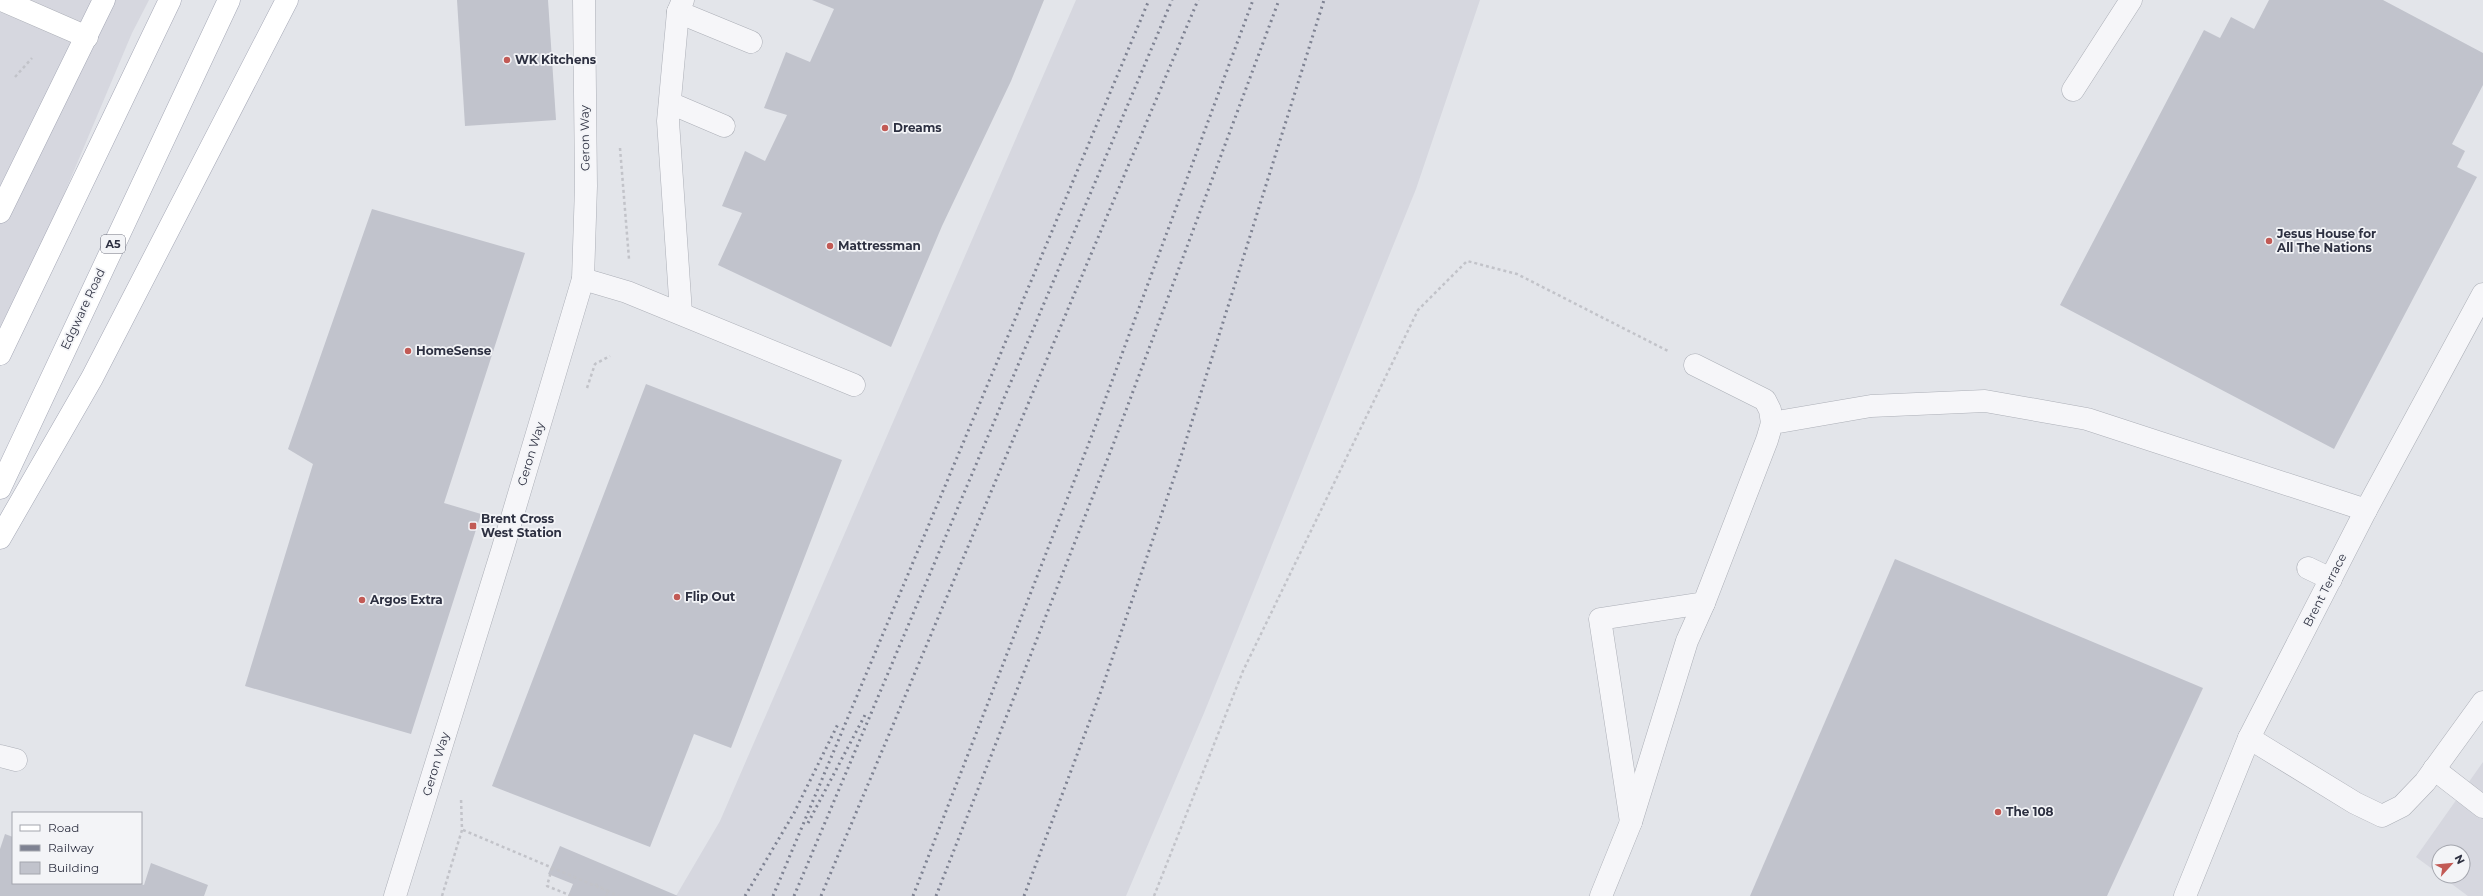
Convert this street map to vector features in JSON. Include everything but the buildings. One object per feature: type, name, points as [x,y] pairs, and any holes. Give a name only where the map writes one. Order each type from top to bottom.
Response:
[{"type":"main road","points":[[2,0],[87,37]]},
{"type":"main road","points":[[0,212],[104,0]]},
{"type":"main road","points":[[0,354],[170,0]]},
{"type":"main road","name":"Edgware Road","points":[[0,488],[229,0]]},
{"type":"main road","points":[[0,538],[92,378],[287,0]]},
{"type":"street","name":"Geron Way","points":[[395,896],[502,551],[583,279],[586,186],[584,0]]},
{"type":"street","points":[[2073,90],[2131,0]]},
{"type":"street","points":[[681,313],[668,121],[680,6],[751,42]]},
{"type":"street","points":[[670,103],[724,126]]},
{"type":"street","points":[[583,279],[627,292],[681,313],[854,385]]},
{"type":"street","name":"Brent Terrace","points":[[2185,896],[2249,738],[2366,510],[2483,294]]},
{"type":"street","points":[[1601,896],[1631,822],[1687,641],[1704,603],[1772,424],[1770,410],[1765,400],[1695,365]]},
{"type":"street","points":[[1772,424],[1871,406],[1985,401],[2087,419],[2366,510]]},
{"type":"street","points":[[2308,568],[2331,578]]},
{"type":"street","points":[[1631,822],[1600,619],[1704,603]]},
{"type":"street","points":[[2249,738],[2355,803],[2382,816],[2402,806],[2434,769],[2483,702]]},
{"type":"street","points":[[2434,769],[2483,807]]},
{"type":"path","points":[[15,77],[32,58]]},
{"type":"path","points":[[1154,896],[1243,671],[1418,310],[1467,261],[1517,274],[1695,365]]},
{"type":"path","points":[[442,896],[462,830],[461,801]]},
{"type":"path","points":[[462,830],[619,896]]},
{"type":"path","points":[[552,868],[548,886],[572,896]]},
{"type":"path","points":[[606,896],[608,892]]},
{"type":"shaded area","points":[[0,0],[149,0],[132,33],[0,346]]},
{"type":"shaded area","points":[[1076,0],[1480,0],[1416,189],[1204,713],[1126,896],[676,896],[720,821]]},
{"type":"shaded area","points":[[2483,762],[2483,896],[2468,896],[2452,884],[2471,884],[2471,844],[2431,844],[2431,868],[2416,857]]},
{"type":"railway","points":[[773,896],[1149,0]]},
{"type":"railway","points":[[794,896],[1172,0]]},
{"type":"railway","points":[[821,896],[1198,0]]},
{"type":"railway","points":[[913,896],[1092,435],[1253,0]]},
{"type":"railway","points":[[936,896],[1113,445],[1279,0]]},
{"type":"railway","points":[[1024,896],[1101,691],[1178,466],[1324,0]]},
{"type":"railway","points":[[808,823],[865,715]]},
{"type":"railway","points":[[745,896],[794,813],[838,724]]},
{"type":"place","name":"WK Kitchens","points":[[507,60]]},
{"type":"place","name":"Dreams","points":[[885,128]]},
{"type":"place","name":"Jesus House for All The Nations","points":[[2269,241]]},
{"type":"place","name":"Mattressman","points":[[830,246]]},
{"type":"place","name":"HomeSense","points":[[408,351]]},
{"type":"place","name":"Brent Cross West Station","points":[[473,526]]},
{"type":"place","name":"Flip Out","points":[[677,597]]},
{"type":"place","name":"Argos Extra","points":[[362,600]]},
{"type":"place","name":"The 108","points":[[1998,812]]}]
